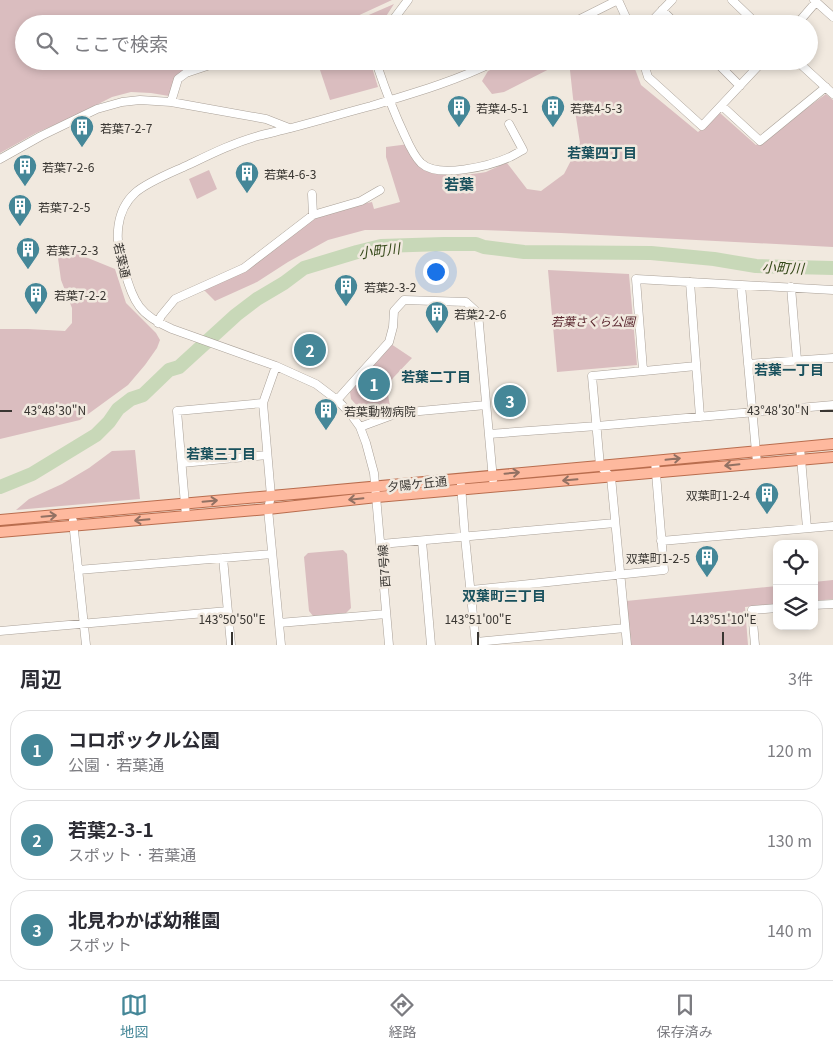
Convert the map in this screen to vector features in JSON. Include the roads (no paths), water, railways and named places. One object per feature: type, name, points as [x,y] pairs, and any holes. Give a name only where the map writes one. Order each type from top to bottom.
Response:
[{"type":"main road","name":"夕陽ケ丘通","points":[[0,532],[268,509],[460,478],[833,444]]},
{"type":"main road","name":"夕陽ケ丘通","points":[[0,520],[271,496],[461,490],[833,457]]},
{"type":"street","points":[[397,15],[408,0]]},
{"type":"street","points":[[588,15],[618,0],[625,15]]},
{"type":"street","points":[[657,15],[672,0]]},
{"type":"street","points":[[732,0],[748,15]]},
{"type":"street","points":[[804,15],[815,1],[833,18]]},
{"type":"street","points":[[662,10],[667,15]]},
{"type":"street","points":[[171,102],[178,79],[186,73],[195,70]]},
{"type":"street","points":[[379,70],[389,100],[415,156],[428,168],[441,171],[483,167],[517,154],[523,150],[509,124]]},
{"type":"street","name":"若葉通","points":[[376,492],[373,466],[360,427],[337,400],[316,384],[276,366],[158,323],[139,308],[133,298],[120,256],[117,234],[119,220],[124,207],[135,193],[153,181],[226,147],[258,136],[429,88],[479,70]]},
{"type":"street","points":[[646,70],[648,77],[702,126],[755,70]]},
{"type":"street","points":[[724,70],[740,86]]},
{"type":"street","points":[[807,70],[833,94]]},
{"type":"street","points":[[722,106],[760,141],[826,87]]},
{"type":"street","points":[[0,160],[41,136],[106,106],[140,100],[171,102],[266,119],[290,128]]},
{"type":"street","points":[[158,323],[175,299],[244,268],[313,214],[361,201],[380,190]]},
{"type":"street","points":[[312,194],[313,214]]},
{"type":"street","points":[[643,370],[636,279],[833,290]]},
{"type":"street","points":[[690,282],[700,417]]},
{"type":"street","points":[[742,284],[757,463]]},
{"type":"street","points":[[791,287],[797,360]]},
{"type":"street","points":[[337,400],[388,342],[393,328],[394,310],[404,300],[466,302],[478,313],[494,487]]},
{"type":"street","points":[[748,364],[833,358]]},
{"type":"street","points":[[276,366],[263,403],[271,496],[268,509],[281,645]]},
{"type":"street","points":[[627,645],[611,477],[600,466],[592,376],[696,366]]},
{"type":"street","points":[[186,516],[177,411],[263,403]]},
{"type":"street","points":[[360,427],[398,413],[486,405]]},
{"type":"street","points":[[489,434],[833,405]]},
{"type":"street","points":[[800,447],[807,528]]},
{"type":"street","points":[[182,463],[267,455]]},
{"type":"street","points":[[471,590],[664,570],[655,461]]},
{"type":"street","points":[[460,478],[476,643],[625,628]]},
{"type":"street","name":"西7号線","points":[[376,492],[388,645]]},
{"type":"street","points":[[72,514],[86,645]]},
{"type":"street","points":[[381,544],[615,523]]},
{"type":"street","points":[[661,541],[833,526]]},
{"type":"street","points":[[422,541],[431,645]]},
{"type":"street","points":[[78,570],[272,554]]},
{"type":"street","points":[[223,558],[231,645]]},
{"type":"street","points":[[818,605],[833,604]]},
{"type":"street","points":[[755,645],[752,610],[773,608]]},
{"type":"street","points":[[0,631],[228,611]]},
{"type":"street","points":[[279,623],[386,614]]},
{"type":"waterway","name":"小町川","points":[[0,487],[32,474],[96,435],[109,422],[118,409],[131,399],[143,395],[169,370],[179,367],[236,315],[304,268],[357,252],[381,246],[476,244],[484,247],[524,252],[651,253],[714,259],[756,266],[833,268]]},
{"type":"place","name":"若葉4-5-1","points":[[459,128]]},
{"type":"place","name":"若葉4-5-3","points":[[553,128]]},
{"type":"place","name":"若葉7-2-7","points":[[82,148]]},
{"type":"place","name":"若葉7-2-6","points":[[25,187]]},
{"type":"place","name":"若葉4-6-3","points":[[247,194]]},
{"type":"place","name":"若葉7-2-5","points":[[20,227]]},
{"type":"place","name":"若葉7-2-3","points":[[28,270]]},
{"type":"place","name":"若葉2-3-2","points":[[346,307]]},
{"type":"place","name":"若葉7-2-2","points":[[36,315]]},
{"type":"place","name":"若葉2-2-6","points":[[437,334]]},
{"type":"place","name":"若葉2-3-1","points":[[310,350]]},
{"type":"place","name":"コロポックル公園","points":[[374,384]]},
{"type":"place","name":"北見わかば幼稚園","points":[[510,401]]},
{"type":"place","name":"若葉動物病院","points":[[326,431]]},
{"type":"place","name":"双葉町1-2-4","points":[[767,515]]},
{"type":"place","name":"双葉町1-2-5","points":[[707,578]]},
{"type":"district","name":"若葉四丁目","points":[[602,152]]},
{"type":"district","name":"若葉","points":[[459,183]]},
{"type":"district","name":"若葉一丁目","points":[[789,369]]},
{"type":"district","name":"若葉二丁目","points":[[436,376]]},
{"type":"district","name":"若葉三丁目","points":[[221,453]]},
{"type":"district","name":"双葉町三丁目","points":[[504,595]]},
{"type":"park label","name":"若葉さくら公園","points":[[593,320]]}]
